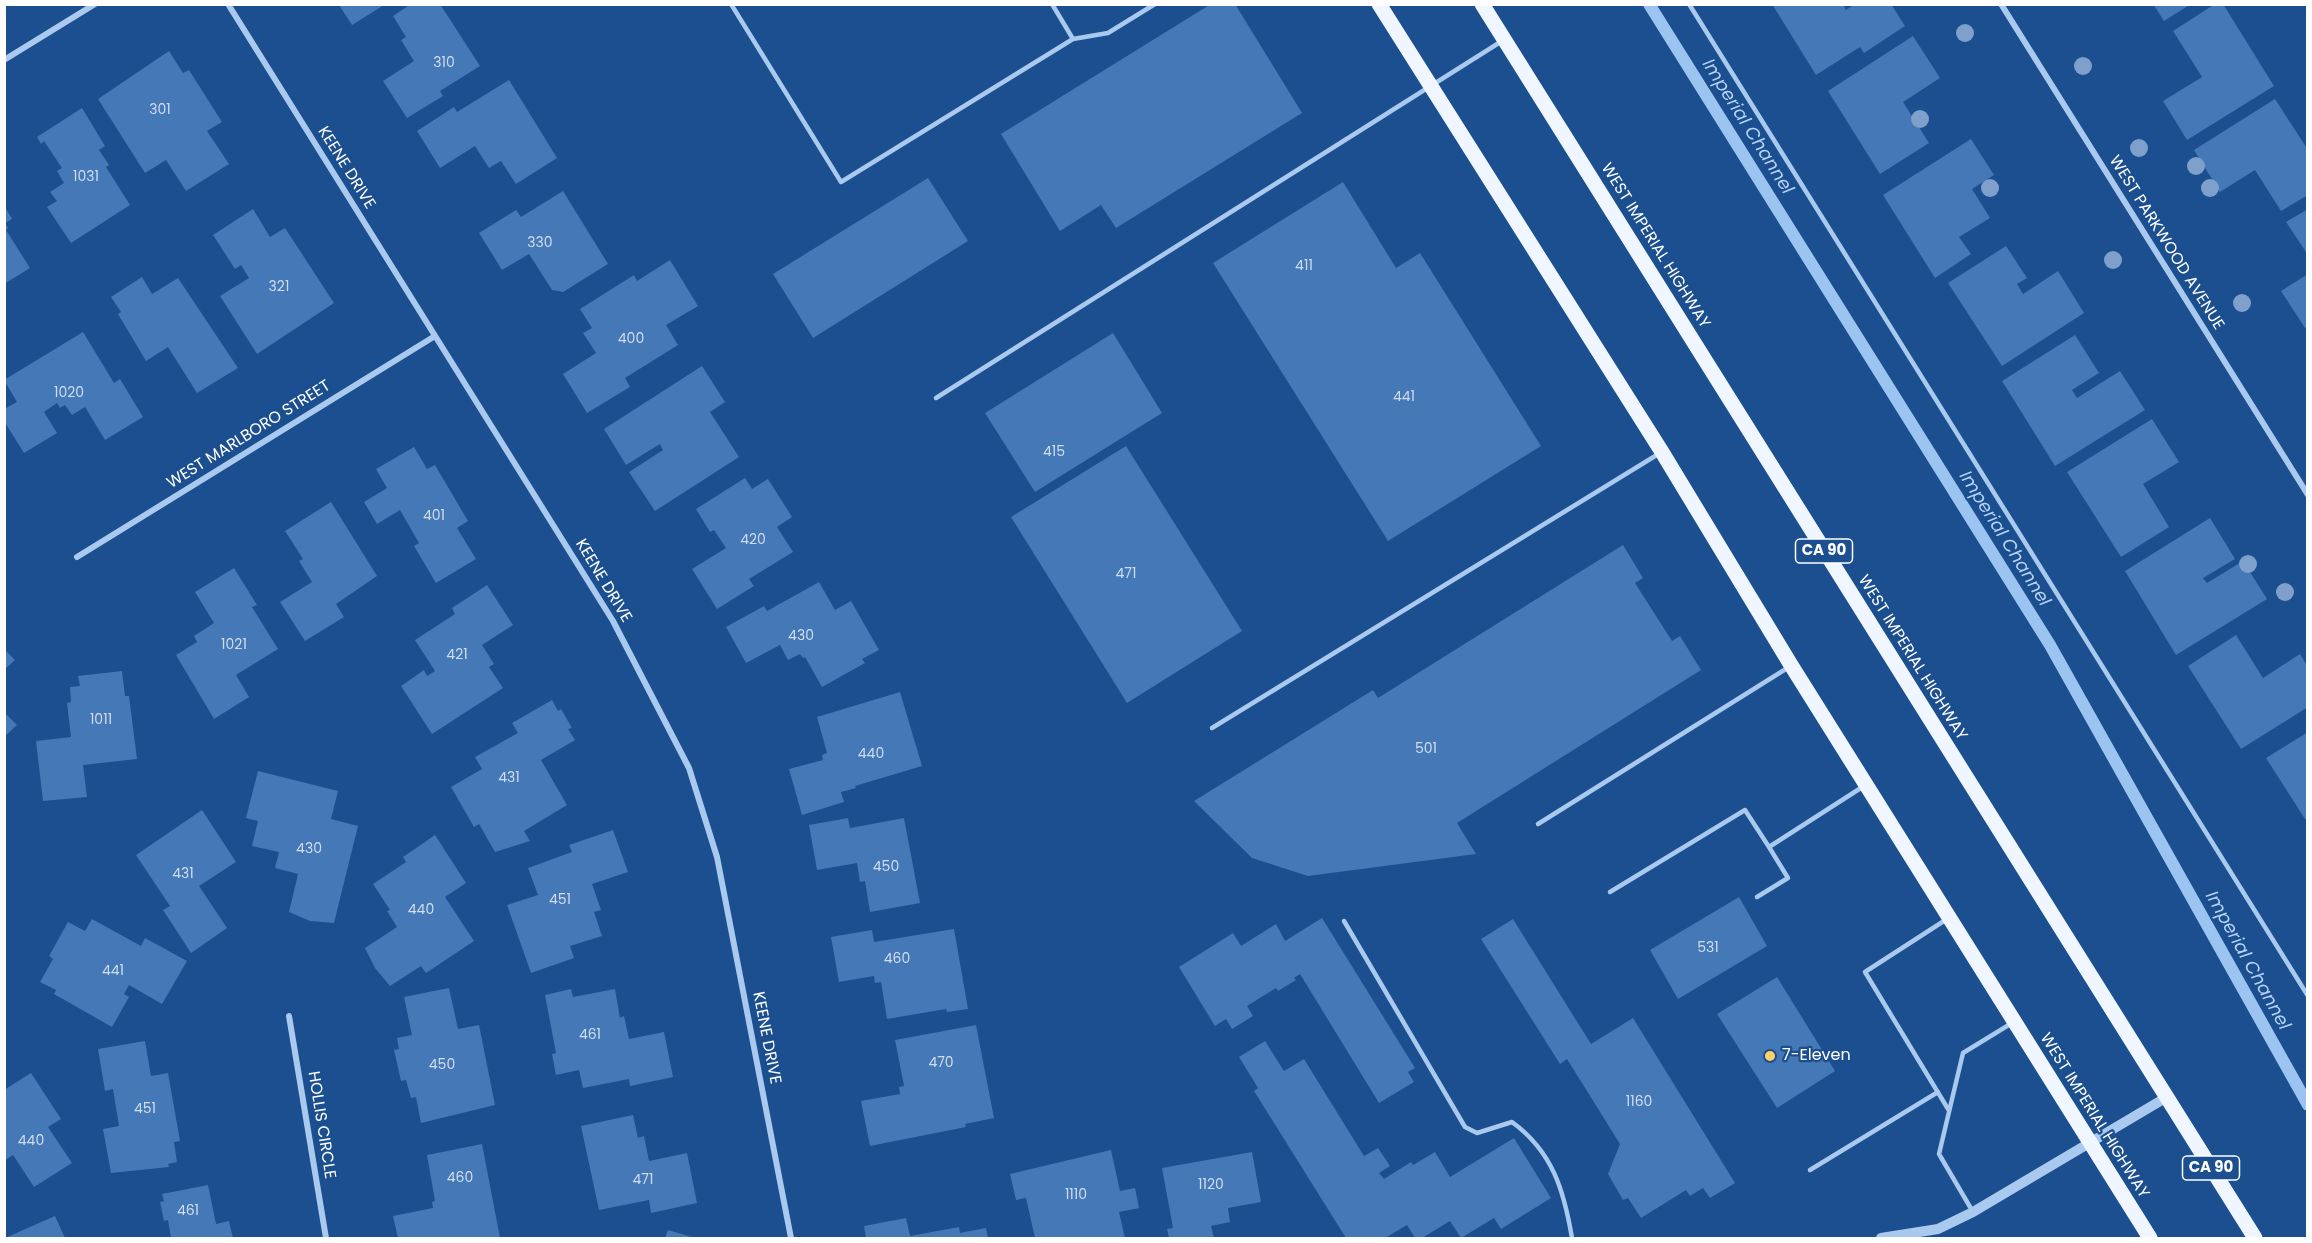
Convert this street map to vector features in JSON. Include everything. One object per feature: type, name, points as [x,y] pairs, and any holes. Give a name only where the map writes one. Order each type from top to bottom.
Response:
[{"type":"main road","name":"WEST IMPERIAL HIGHWAY","points":[[1379,4],[1429,87],[1662,452],[1791,665],[2150,1239]]},
{"type":"main road","name":"WEST IMPERIAL HIGHWAY","points":[[1482,4],[2256,1239]]},
{"type":"street","points":[[4,60],[95,4]]},
{"type":"street","name":"KEENE DRIVE","points":[[228,4],[613,621],[689,768],[717,857],[791,1239]]},
{"type":"street","name":"WEST PARKWOOD AVENUE","points":[[2001,4],[2307,495]]},
{"type":"street","name":"WEST MARLBORO STREET","points":[[76,557],[435,336]]},
{"type":"street","name":"HOLLIS CIRCLE","points":[[289,1016],[326,1239]]},
{"type":"street","points":[[1881,1239],[1940,1234],[2166,1097]]},
{"type":"lane","points":[[731,4],[841,182],[1073,39],[1108,33],[1155,4]]},
{"type":"lane","points":[[1052,4],[1073,39]]},
{"type":"lane","points":[[1689,4],[2307,996]]},
{"type":"lane","points":[[936,398],[1504,39]]},
{"type":"lane","points":[[1212,728],[1662,452]]},
{"type":"lane","points":[[1538,824],[1791,665]]},
{"type":"lane","points":[[1769,847],[1866,784]]},
{"type":"lane","points":[[1610,892],[1745,810],[1788,878],[1757,897]]},
{"type":"lane","points":[[1948,1109],[1865,972],[1949,918]]},
{"type":"lane","points":[[1344,921],[1465,1127],[1477,1133],[1512,1122],[1542,1152],[1565,1194],[1572,1239]]},
{"type":"lane","points":[[1973,1212],[1939,1154],[1948,1109],[1963,1053],[2014,1022]]},
{"type":"lane","points":[[1810,1170],[1938,1092]]},
{"type":"building","points":[[411,4],[440,4],[480,66],[440,91],[443,96],[407,118],[383,81],[414,61],[401,40],[406,37],[393,16]]},
{"type":"building","points":[[1211,4],[1235,4],[1302,113],[1116,228],[1101,205],[1060,231],[1001,134]]},
{"type":"building","points":[[1772,4],[1843,4],[1846,10],[1855,4],[1891,4],[1905,26],[1864,53],[1860,47],[1816,75]]},
{"type":"building","points":[[2153,4],[2191,4],[2164,21]]},
{"type":"building","points":[[2215,4],[2223,4],[2274,86],[2187,140],[2163,101],[2202,77],[2173,31]]},
{"type":"building","points":[[339,5],[384,5],[352,25]]},
{"type":"building","points":[[1913,36],[1940,78],[1903,102],[1929,143],[1880,174],[1828,91]]},
{"type":"building","points":[[169,51],[183,73],[189,70],[222,122],[207,131],[229,164],[186,191],[166,160],[145,173],[98,99]]},
{"type":"building","points":[[509,80],[557,158],[516,184],[501,161],[489,168],[475,146],[440,168],[417,131],[454,107],[457,112]]},
{"type":"building","points":[[2275,99],[2308,150],[2308,195],[2281,211],[2255,170],[2220,192],[2194,150]]},
{"type":"building","points":[[82,108],[105,146],[99,150],[109,165],[106,167],[130,205],[71,243],[47,207],[57,201],[50,192],[64,183],[57,171],[62,168],[44,141],[41,144],[37,137]]},
{"type":"building","points":[[1971,139],[1994,175],[1972,189],[1990,218],[1959,237],[1971,254],[1935,278],[1883,195]]},
{"type":"building","points":[[928,178],[968,241],[813,338],[773,274]]},
{"type":"building","points":[[1343,182],[1396,268],[1420,253],[1541,446],[1388,541],[1213,263]]},
{"type":"building","points":[[563,191],[608,264],[563,292],[552,290],[529,254],[502,270],[479,233],[516,210],[521,217]]},
{"type":"building","points":[[5,207],[12,219],[5,223],[8,228],[6,230],[30,268],[4,284]]},
{"type":"building","points":[[253,209],[270,237],[285,228],[334,303],[257,354],[220,296],[249,278],[241,265],[235,269],[213,235]]},
{"type":"building","points":[[2308,209],[2308,255],[2286,222]]},
{"type":"building","points":[[2006,246],[2027,278],[2017,284],[2023,294],[2058,271],[2084,313],[2002,366],[1948,283]]},
{"type":"building","points":[[670,260],[698,306],[666,325],[678,345],[625,378],[630,387],[587,413],[563,374],[596,353],[583,333],[592,328],[580,309],[634,275],[637,281]]},
{"type":"building","points":[[2308,274],[2308,326],[2305,328],[2281,291]]},
{"type":"building","points":[[142,277],[152,294],[178,278],[238,368],[197,393],[168,347],[146,361],[118,314],[121,312],[111,297]]},
{"type":"building","points":[[83,332],[114,383],[120,379],[143,417],[105,440],[85,407],[72,415],[65,405],[60,408],[57,403],[44,412],[57,433],[24,453],[4,421],[4,409],[17,402],[4,380]]},
{"type":"building","points":[[1113,333],[1162,413],[1035,492],[985,413]]},
{"type":"building","points":[[2075,335],[2099,373],[2072,390],[2077,398],[2120,371],[2145,410],[2055,466],[2002,381]]},
{"type":"building","points":[[702,366],[725,402],[710,412],[739,457],[655,511],[629,472],[663,450],[660,444],[626,465],[604,429]]},
{"type":"building","points":[[2152,419],[2179,462],[2143,484],[2169,527],[2121,557],[2067,472]]},
{"type":"building","points":[[1126,446],[1242,631],[1127,703],[1011,517]]},
{"type":"building","points":[[414,447],[427,469],[435,465],[468,521],[457,528],[476,559],[436,583],[414,546],[419,543],[400,510],[377,524],[364,502],[387,488],[376,469]]},
{"type":"building","points":[[745,478],[752,489],[768,479],[792,517],[777,527],[793,552],[749,579],[754,586],[717,609],[692,569],[726,548],[714,530],[710,532],[696,509]]},
{"type":"building","points":[[331,502],[377,576],[336,604],[344,617],[305,641],[280,602],[312,582],[299,561],[303,559],[285,531]]},
{"type":"building","points":[[2210,518],[2235,559],[2203,578],[2207,583],[2243,561],[2267,599],[2176,655],[2125,571]]},
{"type":"building","points":[[1623,545],[1643,578],[1635,583],[1672,641],[1680,636],[1701,670],[1457,823],[1476,854],[1308,876],[1252,858],[1194,801],[1373,690],[1378,698]]},
{"type":"building","points":[[234,568],[257,605],[252,607],[278,649],[236,675],[249,697],[214,719],[176,655],[197,642],[194,636],[214,623],[195,592]]},
{"type":"building","points":[[819,582],[835,610],[851,601],[879,650],[862,659],[865,663],[822,687],[805,657],[803,658],[800,654],[788,660],[780,645],[746,663],[726,627],[764,606],[767,611]]},
{"type":"building","points":[[487,585],[513,625],[482,645],[494,664],[489,667],[503,688],[432,734],[401,686],[424,670],[427,676],[435,671],[415,640],[455,614],[452,608]]},
{"type":"building","points":[[2236,635],[2263,678],[2300,654],[2308,667],[2308,707],[2241,749],[2188,666]]},
{"type":"building","points":[[4,649],[15,660],[4,670]]},
{"type":"building","points":[[122,671],[125,696],[129,696],[137,759],[83,765],[87,797],[43,801],[36,741],[71,737],[67,703],[71,702],[70,687],[80,686],[78,676]]},
{"type":"building","points":[[900,692],[922,766],[855,786],[856,788],[841,792],[844,802],[802,815],[789,769],[823,760],[822,755],[827,753],[817,717]]},
{"type":"building","points":[[552,700],[558,711],[561,709],[572,728],[568,729],[575,740],[541,760],[567,805],[524,831],[530,841],[495,852],[479,824],[474,827],[451,787],[482,769],[475,757],[518,733],[512,723]]},
{"type":"building","points":[[4,712],[17,725],[4,737]]},
{"type":"building","points":[[2308,732],[2308,818],[2305,819],[2266,758]]},
{"type":"building","points":[[258,771],[338,791],[331,819],[358,826],[334,923],[310,921],[289,912],[298,874],[275,868],[279,852],[252,846],[258,821],[246,818]]},
{"type":"building","points":[[202,810],[236,862],[199,886],[227,928],[191,953],[163,910],[170,906],[136,855]]},
{"type":"building","points":[[848,818],[850,828],[904,818],[920,903],[870,912],[865,881],[860,882],[857,863],[817,870],[809,825]]},
{"type":"building","points":[[613,830],[628,872],[592,884],[601,910],[594,912],[602,936],[570,946],[574,958],[531,973],[507,905],[538,895],[528,868],[572,852],[569,845]]},
{"type":"building","points":[[435,835],[466,883],[445,897],[474,941],[426,973],[421,966],[390,986],[375,968],[365,948],[397,927],[387,911],[390,910],[373,884],[406,862],[403,857]]},
{"type":"building","points":[[1739,897],[1767,946],[1678,999],[1650,950]]},
{"type":"building","points":[[1322,918],[1415,1068],[1408,1072],[1414,1082],[1379,1103],[1300,974],[1294,978],[1296,980],[1278,991],[1276,988],[1247,1006],[1253,1016],[1232,1029],[1226,1019],[1215,1026],[1179,967],[1233,933],[1241,946],[1276,924],[1285,941]]},
{"type":"building","points":[[92,919],[141,946],[145,938],[187,961],[162,1004],[129,985],[124,994],[129,997],[112,1027],[54,994],[56,990],[40,982],[53,959],[49,956],[68,922],[85,931]]},
{"type":"building","points":[[1513,919],[1591,1044],[1633,1018],[1735,1183],[1710,1198],[1703,1188],[1690,1196],[1686,1190],[1641,1218],[1628,1198],[1623,1200],[1608,1174],[1620,1144],[1567,1059],[1560,1064],[1481,939]]},
{"type":"building","points":[[954,929],[968,1009],[947,1012],[946,1009],[887,1019],[881,982],[875,983],[874,976],[839,982],[831,937],[872,930],[874,942]]},
{"type":"building","points":[[1777,977],[1835,1071],[1777,1108],[1717,1014]]},
{"type":"building","points":[[449,988],[458,1029],[479,1025],[495,1105],[421,1123],[416,1097],[411,1098],[406,1080],[401,1081],[394,1050],[399,1049],[397,1038],[412,1035],[404,997]]},
{"type":"building","points":[[571,989],[573,997],[615,989],[620,1018],[624,1016],[629,1039],[664,1032],[673,1077],[630,1086],[629,1079],[583,1088],[579,1070],[556,1075],[552,1054],[556,1053],[545,995]]},
{"type":"building","points":[[976,1025],[994,1118],[965,1124],[966,1127],[870,1146],[861,1101],[900,1094],[899,1087],[904,1086],[895,1040]]},
{"type":"building","points":[[145,1041],[151,1076],[168,1073],[180,1141],[174,1142],[177,1162],[168,1164],[169,1167],[111,1173],[103,1129],[119,1126],[113,1089],[105,1091],[98,1049]]},
{"type":"building","points":[[1265,1041],[1284,1071],[1304,1059],[1364,1156],[1378,1148],[1390,1166],[1379,1173],[1384,1179],[1411,1162],[1413,1165],[1435,1152],[1450,1177],[1514,1138],[1551,1198],[1501,1229],[1494,1218],[1461,1238],[1450,1221],[1422,1238],[1415,1238],[1407,1225],[1385,1238],[1346,1238],[1254,1091],[1258,1088],[1239,1057]]},
{"type":"building","points":[[31,1073],[61,1119],[48,1127],[72,1163],[34,1187],[13,1155],[4,1161],[4,1090]]},
{"type":"building","points":[[633,1115],[638,1138],[644,1136],[649,1161],[687,1153],[697,1203],[651,1213],[649,1200],[599,1210],[581,1126]]},
{"type":"building","points":[[482,1144],[500,1238],[398,1238],[393,1216],[433,1208],[432,1202],[435,1201],[427,1155]]},
{"type":"building","points":[[1111,1150],[1120,1191],[1135,1188],[1139,1208],[1119,1212],[1125,1238],[1035,1238],[1026,1198],[1016,1200],[1010,1174]]},
{"type":"building","points":[[1252,1152],[1261,1202],[1228,1208],[1230,1222],[1211,1226],[1214,1238],[1169,1238],[1167,1229],[1173,1228],[1162,1168]]},
{"type":"building","points":[[208,1185],[216,1224],[229,1221],[233,1238],[171,1238],[168,1220],[164,1221],[160,1202],[164,1201],[162,1194]]},
{"type":"building","points":[[55,1216],[65,1238],[5,1238]]},
{"type":"building","points":[[906,1218],[910,1236],[959,1227],[960,1233],[986,1228],[988,1238],[866,1238],[864,1226]]},
{"type":"building","points":[[668,1230],[695,1238],[665,1238]]},
{"type":"waterway","name":"Imperial Channel","points":[[1649,4],[2050,645],[2308,1105]]},
{"type":"place","name":"7-Eleven","points":[[1770,1056]]}]
